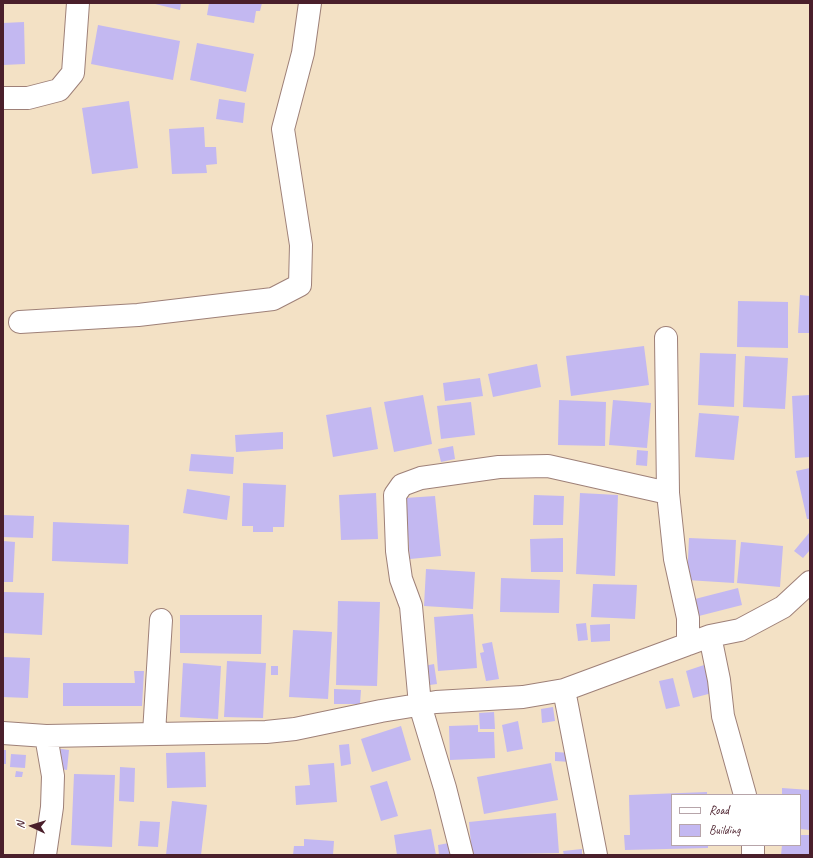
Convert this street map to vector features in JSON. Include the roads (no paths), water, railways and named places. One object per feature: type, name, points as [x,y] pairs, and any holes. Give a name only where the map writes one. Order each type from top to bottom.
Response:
[{"type":"street","points":[[3,98],[28,98],[59,90],[73,73],[78,3]]},
{"type":"street","points":[[20,322],[138,315],[273,299],[300,285],[301,245],[283,129],[303,53],[310,3]]},
{"type":"street","points":[[666,338],[668,493],[675,559],[688,618],[688,644]]},
{"type":"street","points":[[462,855],[440,769],[420,705],[411,606],[401,579],[396,551],[395,495],[402,485],[421,478],[499,467],[548,466],[668,493]]},
{"type":"street","points":[[3,733],[46,736],[266,732],[295,730],[436,702],[523,697],[564,690],[710,636],[740,630],[783,606],[810,582]]},
{"type":"street","points":[[154,733],[161,620]]},
{"type":"street","points":[[710,636],[719,680],[723,716],[745,794]]},
{"type":"street","points":[[564,690],[596,855]]},
{"type":"street","points":[[45,855],[52,807],[53,776],[46,736]]}]
